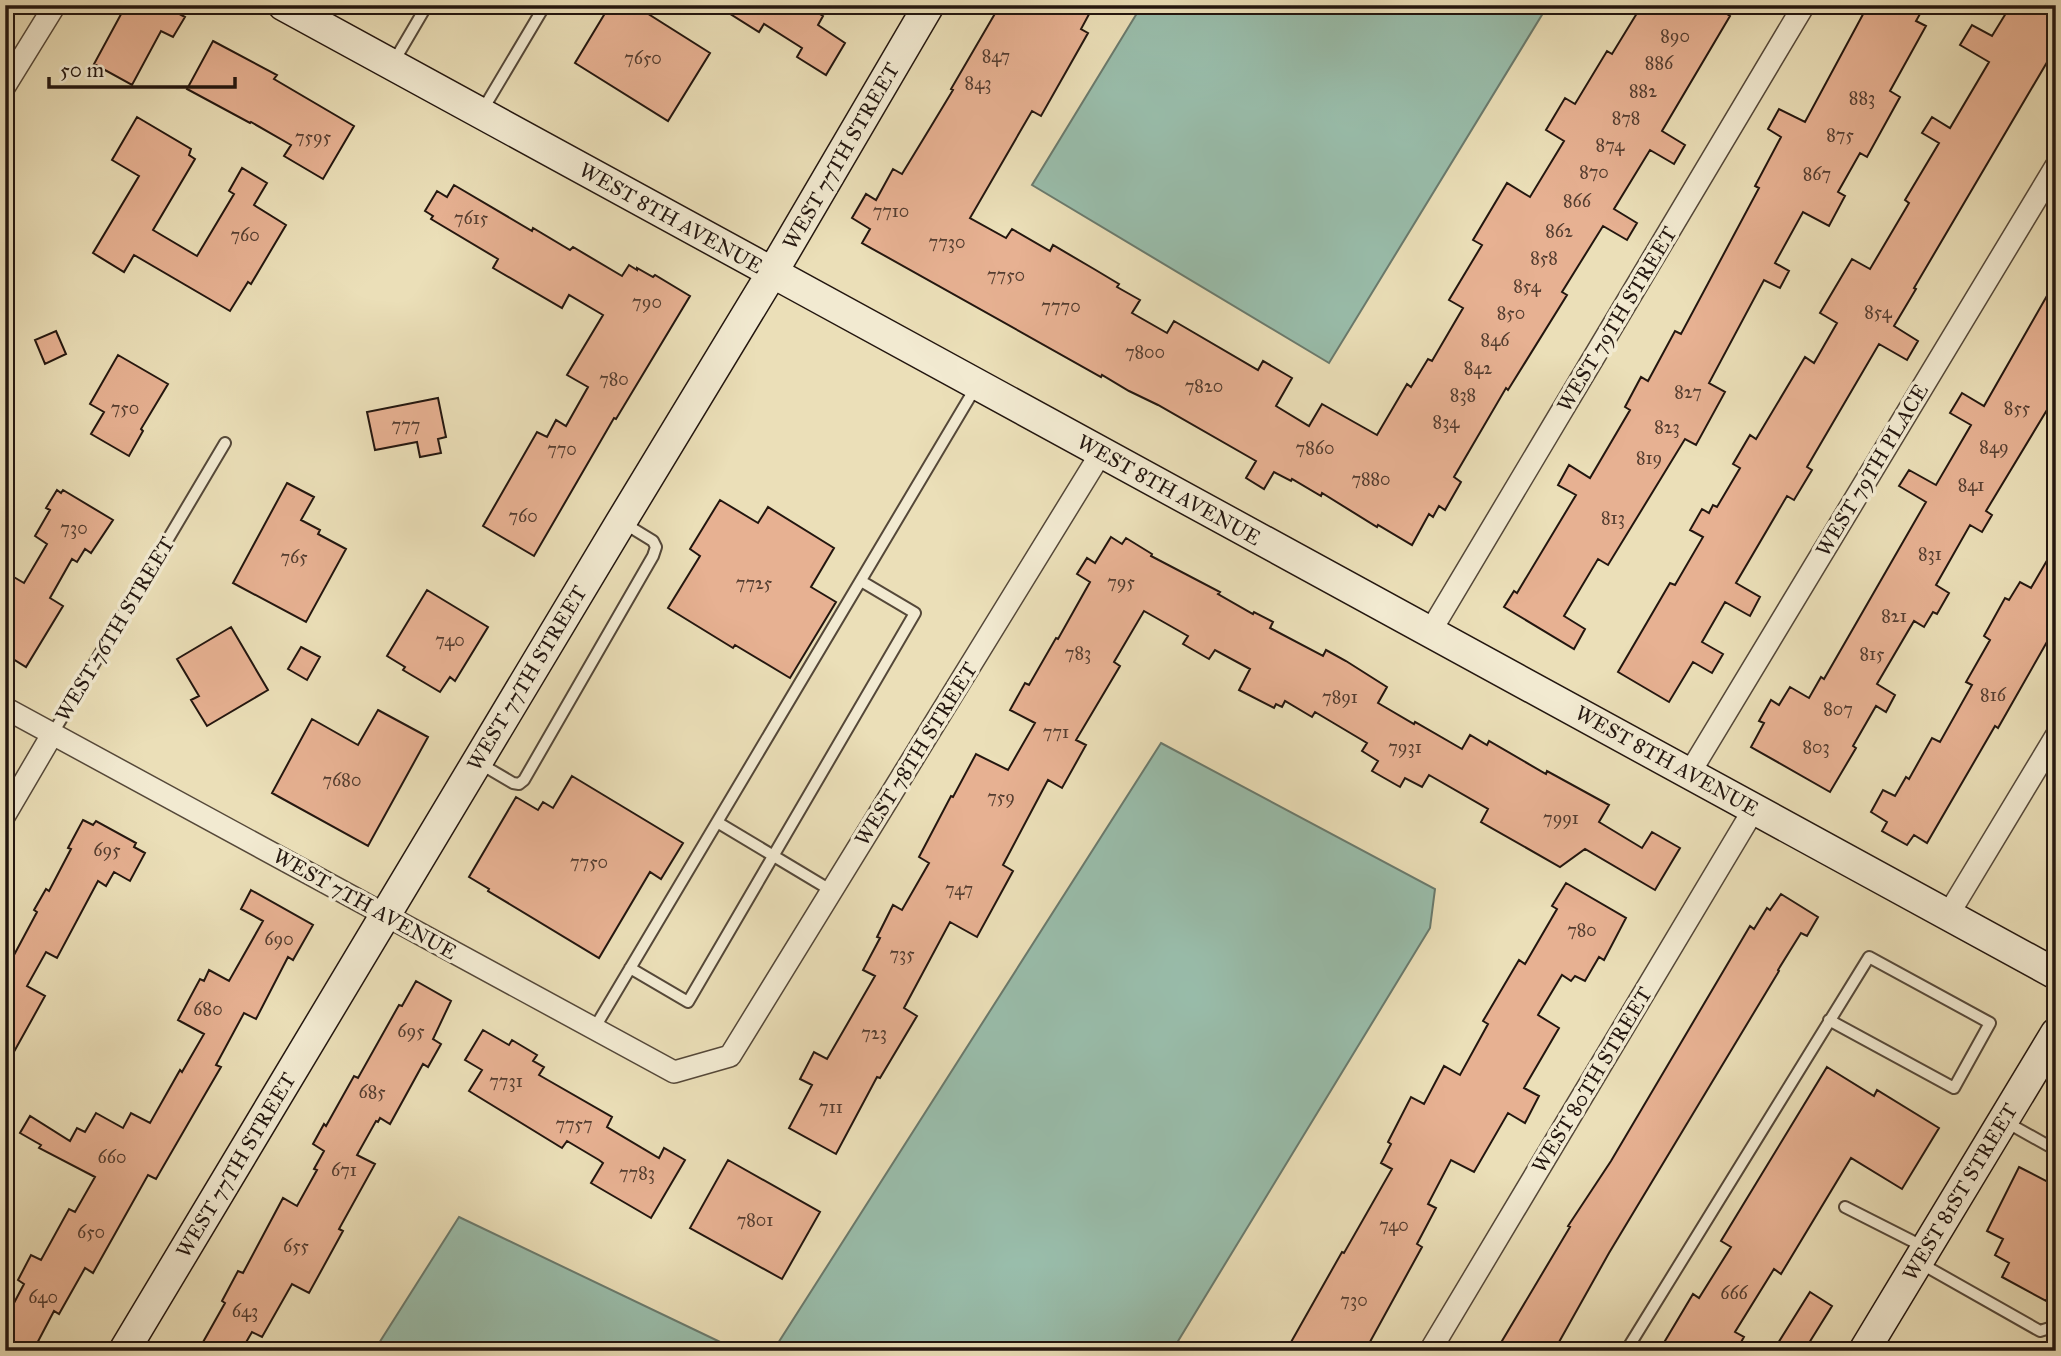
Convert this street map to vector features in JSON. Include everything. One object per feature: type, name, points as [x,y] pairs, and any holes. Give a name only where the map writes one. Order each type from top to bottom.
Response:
[{"type":"street","points":[[5,86],[55,5]]},
{"type":"street","name":"WEST 8TH AVENUE","points":[[283,5],[324,15],[392,65],[480,114],[2056,974]]},
{"type":"street","name":"WEST 79TH STREET","points":[[1430,632],[1804,5]]},
{"type":"street","name":"WEST 77TH STREET","points":[[124,1351],[772,273],[918,9]]},
{"type":"street","name":"WEST 79TH PLACE","points":[[1689,774],[2056,166]]},
{"type":"street","name":"WEST 78TH STREET","points":[[730,1056],[1101,453]]},
{"type":"street","name":"WEST 7TH AVENUE","points":[[5,708],[674,1072],[730,1056]]},
{"type":"street","name":"WEST 76TH STREET","points":[[5,815],[54,733]]},
{"type":"street","points":[[1948,915],[2056,736]]},
{"type":"street","name":"WEST 80TH STREET","points":[[1430,1351],[1754,809]]},
{"type":"street","name":"WEST 81ST STREET","points":[[1864,1351],[2003,1120],[2043,1064],[2056,1033]]},
{"type":"lane","points":[[392,65],[427,5]]},
{"type":"lane","points":[[480,114],[545,5]]},
{"type":"lane","points":[[594,1029],[977,385]]},
{"type":"lane","name":"WEST 76TH STREET","points":[[54,733],[225,443]]},
{"type":"lane","points":[[477,762],[513,783],[519,784],[524,780],[653,556],[656,547],[653,541],[621,522]]},
{"type":"lane","points":[[630,968],[688,1002],[915,613],[860,581]]},
{"type":"lane","points":[[718,822],[832,891]]},
{"type":"lane","points":[[1626,1351],[1829,1020],[1869,957],[1990,1023],[1954,1088],[1829,1020]]},
{"type":"lane","points":[[2003,1120],[2056,1150]]},
{"type":"lane","points":[[1845,1207],[2040,1331],[2056,1326]]},
{"type":"shaded area","points":[[1142,5],[1548,5],[1329,363],[1032,185]]},
{"type":"shaded area","points":[[1161,743],[1435,889],[1430,928],[1172,1351],[773,1351]]},
{"type":"shaded area","points":[[459,1217],[739,1351],[374,1351]]},
{"type":"building","points":[[126,5],[163,5],[185,17],[173,37],[161,31],[132,85],[94,64]]},
{"type":"building","points":[[610,5],[634,5],[710,53],[668,121],[575,63]]},
{"type":"building","points":[[716,5],[805,5],[823,16],[818,25],[845,43],[826,75],[797,57],[802,48],[764,24],[759,32]]},
{"type":"building","points":[[1000,5],[1094,5],[1081,29],[1088,33],[1041,116],[1032,111],[970,218],[1006,238],[1012,229],[1050,251],[1053,245],[1119,284],[1117,287],[1140,300],[1132,313],[1167,333],[1174,321],[1258,370],[1263,361],[1292,378],[1276,406],[1309,426],[1322,404],[1377,435],[1407,384],[1411,387],[1428,359],[1432,361],[1463,308],[1449,300],[1482,245],[1473,240],[1507,183],[1530,197],[1564,141],[1546,130],[1565,98],[1575,104],[1607,51],[1612,54],[1642,5],[1713,5],[1730,16],[1662,131],[1685,145],[1674,164],[1650,150],[1614,209],[1637,223],[1627,240],[1603,226],[1562,292],[1567,295],[1508,390],[1506,388],[1454,477],[1461,482],[1445,510],[1439,506],[1433,517],[1429,514],[1412,545],[1322,493],[1321,496],[1274,472],[1264,489],[1246,478],[1256,461],[862,243],[870,229],[852,218],[866,194],[876,200],[893,169],[902,174]]},
{"type":"building","points":[[1868,5],[1925,5],[1916,21],[1926,26],[1890,91],[1900,97],[1867,157],[1860,153],[1838,192],[1845,196],[1829,226],[1803,212],[1775,263],[1789,271],[1780,288],[1764,280],[1709,383],[1725,392],[1696,445],[1685,439],[1608,565],[1598,559],[1564,616],[1585,629],[1574,649],[1504,607],[1514,591],[1517,593],[1576,495],[1558,485],[1569,465],[1590,478],[1630,410],[1625,407],[1641,377],[1648,381],[1675,331],[1681,334],[1759,188],[1755,186],[1781,137],[1768,129],[1779,109],[1805,122]]},
{"type":"building","points":[[2011,5],[2056,5],[2056,47],[1894,326],[1918,341],[1907,360],[1879,344],[1807,467],[1812,470],[1794,500],[1787,496],[1736,583],[1760,597],[1750,616],[1725,602],[1702,642],[1723,654],[1712,673],[1693,662],[1669,702],[1618,672],[1670,583],[1675,585],[1703,537],[1690,530],[1702,509],[1709,513],[1713,505],[1717,507],[1740,468],[1733,464],[1750,435],[1756,439],[1805,357],[1814,363],[1837,323],[1820,313],[1852,259],[1870,269],[1909,203],[1905,200],[1939,143],[1922,133],[1932,117],[1950,128],[1989,62],[1960,45],[1972,25],[1992,36]]},
{"type":"building","points":[[213,41],[277,75],[274,79],[354,126],[323,179],[284,156],[291,145],[187,89]]},
{"type":"building","points":[[137,117],[191,149],[189,155],[195,159],[153,230],[197,256],[234,194],[229,191],[242,168],[267,183],[254,205],[286,225],[251,284],[248,282],[230,311],[134,255],[124,272],[93,253],[139,176],[112,160]]},
{"type":"building","points":[[454,185],[532,231],[533,228],[570,250],[573,247],[622,276],[629,265],[653,277],[655,275],[690,296],[616,419],[614,418],[534,556],[483,526],[537,432],[547,437],[556,420],[566,426],[588,387],[567,375],[603,315],[569,295],[562,308],[493,268],[498,259],[431,219],[433,216],[425,211],[437,191],[447,197]]},
{"type":"building","points":[[2056,280],[2056,395],[1986,511],[1992,515],[1982,532],[1970,525],[1936,585],[1949,593],[1937,614],[1933,612],[1924,627],[1914,621],[1877,684],[1895,695],[1886,712],[1876,706],[1853,746],[1856,748],[1830,792],[1751,747],[1764,723],[1759,721],[1771,700],[1779,705],[1790,687],[1809,698],[1821,677],[1824,679],[1926,502],[1899,486],[1909,470],[1936,485],[1971,425],[1950,413],[1962,393],[1984,406]]},
{"type":"building","points":[[56,331],[66,354],[45,364],[35,340]]},
{"type":"building","points":[[118,355],[168,384],[141,429],[143,431],[129,456],[91,434],[104,412],[90,404]]},
{"type":"building","points":[[438,398],[446,437],[438,439],[441,453],[420,457],[417,442],[375,450],[367,412]]},
{"type":"building","points":[[287,483],[314,497],[301,520],[320,530],[318,534],[346,549],[306,622],[233,583]]},
{"type":"building","points":[[57,490],[61,493],[63,490],[113,520],[91,553],[85,549],[77,562],[72,559],[50,598],[63,606],[26,667],[5,654],[5,572],[24,583],[47,544],[35,536],[50,510],[46,508]]},
{"type":"building","points":[[720,500],[758,523],[768,507],[834,548],[811,587],[836,602],[790,678],[735,645],[733,648],[668,608],[700,556],[690,549]]},
{"type":"building","points":[[1111,537],[1122,544],[1126,538],[1152,554],[1151,556],[1220,592],[1218,594],[1253,614],[1254,612],[1273,622],[1270,628],[1323,656],[1326,650],[1346,661],[1387,687],[1378,703],[1414,724],[1415,722],[1462,749],[1470,735],[1487,745],[1489,741],[1546,774],[1547,771],[1609,805],[1599,822],[1642,848],[1652,832],[1680,848],[1655,890],[1585,849],[1560,867],[1481,822],[1488,809],[1429,775],[1422,787],[1405,778],[1400,787],[1372,771],[1378,761],[1362,751],[1367,743],[1315,712],[1312,717],[1285,701],[1282,707],[1276,704],[1274,708],[1239,690],[1250,669],[1215,650],[1209,659],[1183,644],[1188,636],[1144,611],[1114,662],[1120,666],[1076,740],[1086,745],[1062,788],[1048,780],[1003,865],[1013,871],[977,937],[950,922],[904,1008],[917,1016],[880,1078],[877,1077],[836,1154],[789,1128],[812,1085],[800,1079],[814,1052],[827,1059],[875,976],[863,970],[880,938],[877,937],[893,905],[902,910],[929,863],[919,857],[976,754],[1008,770],[1035,723],[1010,710],[1025,683],[1029,685],[1056,638],[1058,639],[1090,582],[1077,574],[1087,558],[1095,563]]},
{"type":"building","points":[[2056,545],[2056,626],[1998,728],[1995,726],[1927,843],[1914,835],[1907,845],[1882,831],[1887,822],[1871,812],[1883,790],[1895,796],[1906,777],[1909,779],[1932,738],[1940,742],[1972,685],[1966,682],[1990,640],[1984,636],[2005,598],[2009,600],[2020,582],[2031,588]]},
{"type":"building","points":[[427,590],[488,627],[455,681],[450,677],[440,692],[403,670],[405,667],[387,656]]},
{"type":"building","points":[[231,627],[268,690],[207,726],[191,700],[199,696],[177,659]]},
{"type":"building","points":[[301,647],[320,657],[307,680],[288,669]]},
{"type":"building","points":[[378,710],[428,737],[368,846],[272,793],[312,719],[358,745]]},
{"type":"building","points":[[572,776],[683,843],[661,879],[650,872],[599,958],[469,877],[516,797],[538,810],[543,802],[553,808]]},
{"type":"building","points":[[83,820],[93,825],[96,821],[136,843],[134,847],[145,853],[130,881],[114,872],[106,886],[98,881],[57,958],[46,952],[27,986],[45,996],[5,1068],[5,949],[14,955],[37,912],[34,910],[46,889],[49,891]]},
{"type":"building","points":[[1566,883],[1626,918],[1604,960],[1599,957],[1585,981],[1575,976],[1571,981],[1562,975],[1538,1015],[1559,1028],[1524,1088],[1539,1096],[1525,1123],[1508,1113],[1474,1172],[1451,1160],[1428,1204],[1436,1208],[1417,1244],[1422,1247],[1365,1351],[1286,1351],[1392,1169],[1381,1163],[1391,1144],[1388,1142],[1411,1097],[1424,1104],[1444,1066],[1460,1075],[1488,1024],[1483,1021],[1519,960],[1525,964],[1557,909],[1552,906]]},
{"type":"building","points":[[251,890],[313,925],[293,960],[288,957],[256,1019],[244,1013],[216,1065],[221,1067],[156,1179],[148,1175],[93,1273],[85,1268],[59,1314],[54,1311],[33,1351],[5,1351],[5,1320],[24,1284],[18,1280],[31,1255],[41,1260],[69,1209],[75,1212],[95,1177],[39,1148],[41,1145],[20,1133],[30,1116],[70,1141],[77,1128],[85,1132],[96,1113],[123,1128],[131,1113],[150,1123],[204,1034],[178,1020],[200,979],[204,981],[209,970],[229,981],[263,921],[241,909]]},
{"type":"building","points":[[1781,894],[1818,917],[1807,936],[1801,933],[1778,970],[1609,1253],[1554,1351],[1496,1351],[1570,1227],[1568,1226],[1611,1161],[1750,926],[1754,929],[1767,908],[1770,910]]},
{"type":"building","points":[[416,981],[451,1001],[433,1039],[441,1044],[428,1067],[423,1064],[390,1124],[380,1118],[376,1121],[357,1155],[375,1164],[339,1229],[343,1231],[309,1293],[292,1284],[262,1337],[252,1332],[241,1351],[198,1351],[225,1303],[222,1301],[238,1271],[243,1273],[283,1198],[297,1206],[324,1151],[313,1144],[354,1076],[358,1078],[399,1005],[402,1006]]},
{"type":"building","points":[[483,1030],[509,1045],[512,1040],[537,1055],[533,1061],[544,1067],[539,1075],[612,1117],[607,1127],[659,1158],[664,1148],[685,1160],[651,1218],[591,1183],[603,1163],[599,1160],[567,1141],[562,1148],[469,1091],[482,1070],[465,1060]]},
{"type":"building","points":[[1827,1067],[1874,1096],[1877,1090],[1939,1128],[1902,1189],[1851,1158],[1781,1274],[1774,1269],[1735,1332],[1744,1337],[1736,1351],[1659,1351],[1693,1294],[1699,1298],[1731,1247],[1721,1241]]},
{"type":"building","points":[[728,1160],[820,1212],[782,1279],[690,1228]]},
{"type":"building","points":[[2019,1167],[2056,1186],[2056,1282],[2046,1301],[2002,1277],[2009,1263],[1995,1255],[2003,1239],[1987,1231]]},
{"type":"building","points":[[1810,1292],[1832,1306],[1804,1351],[1773,1351]]}]
